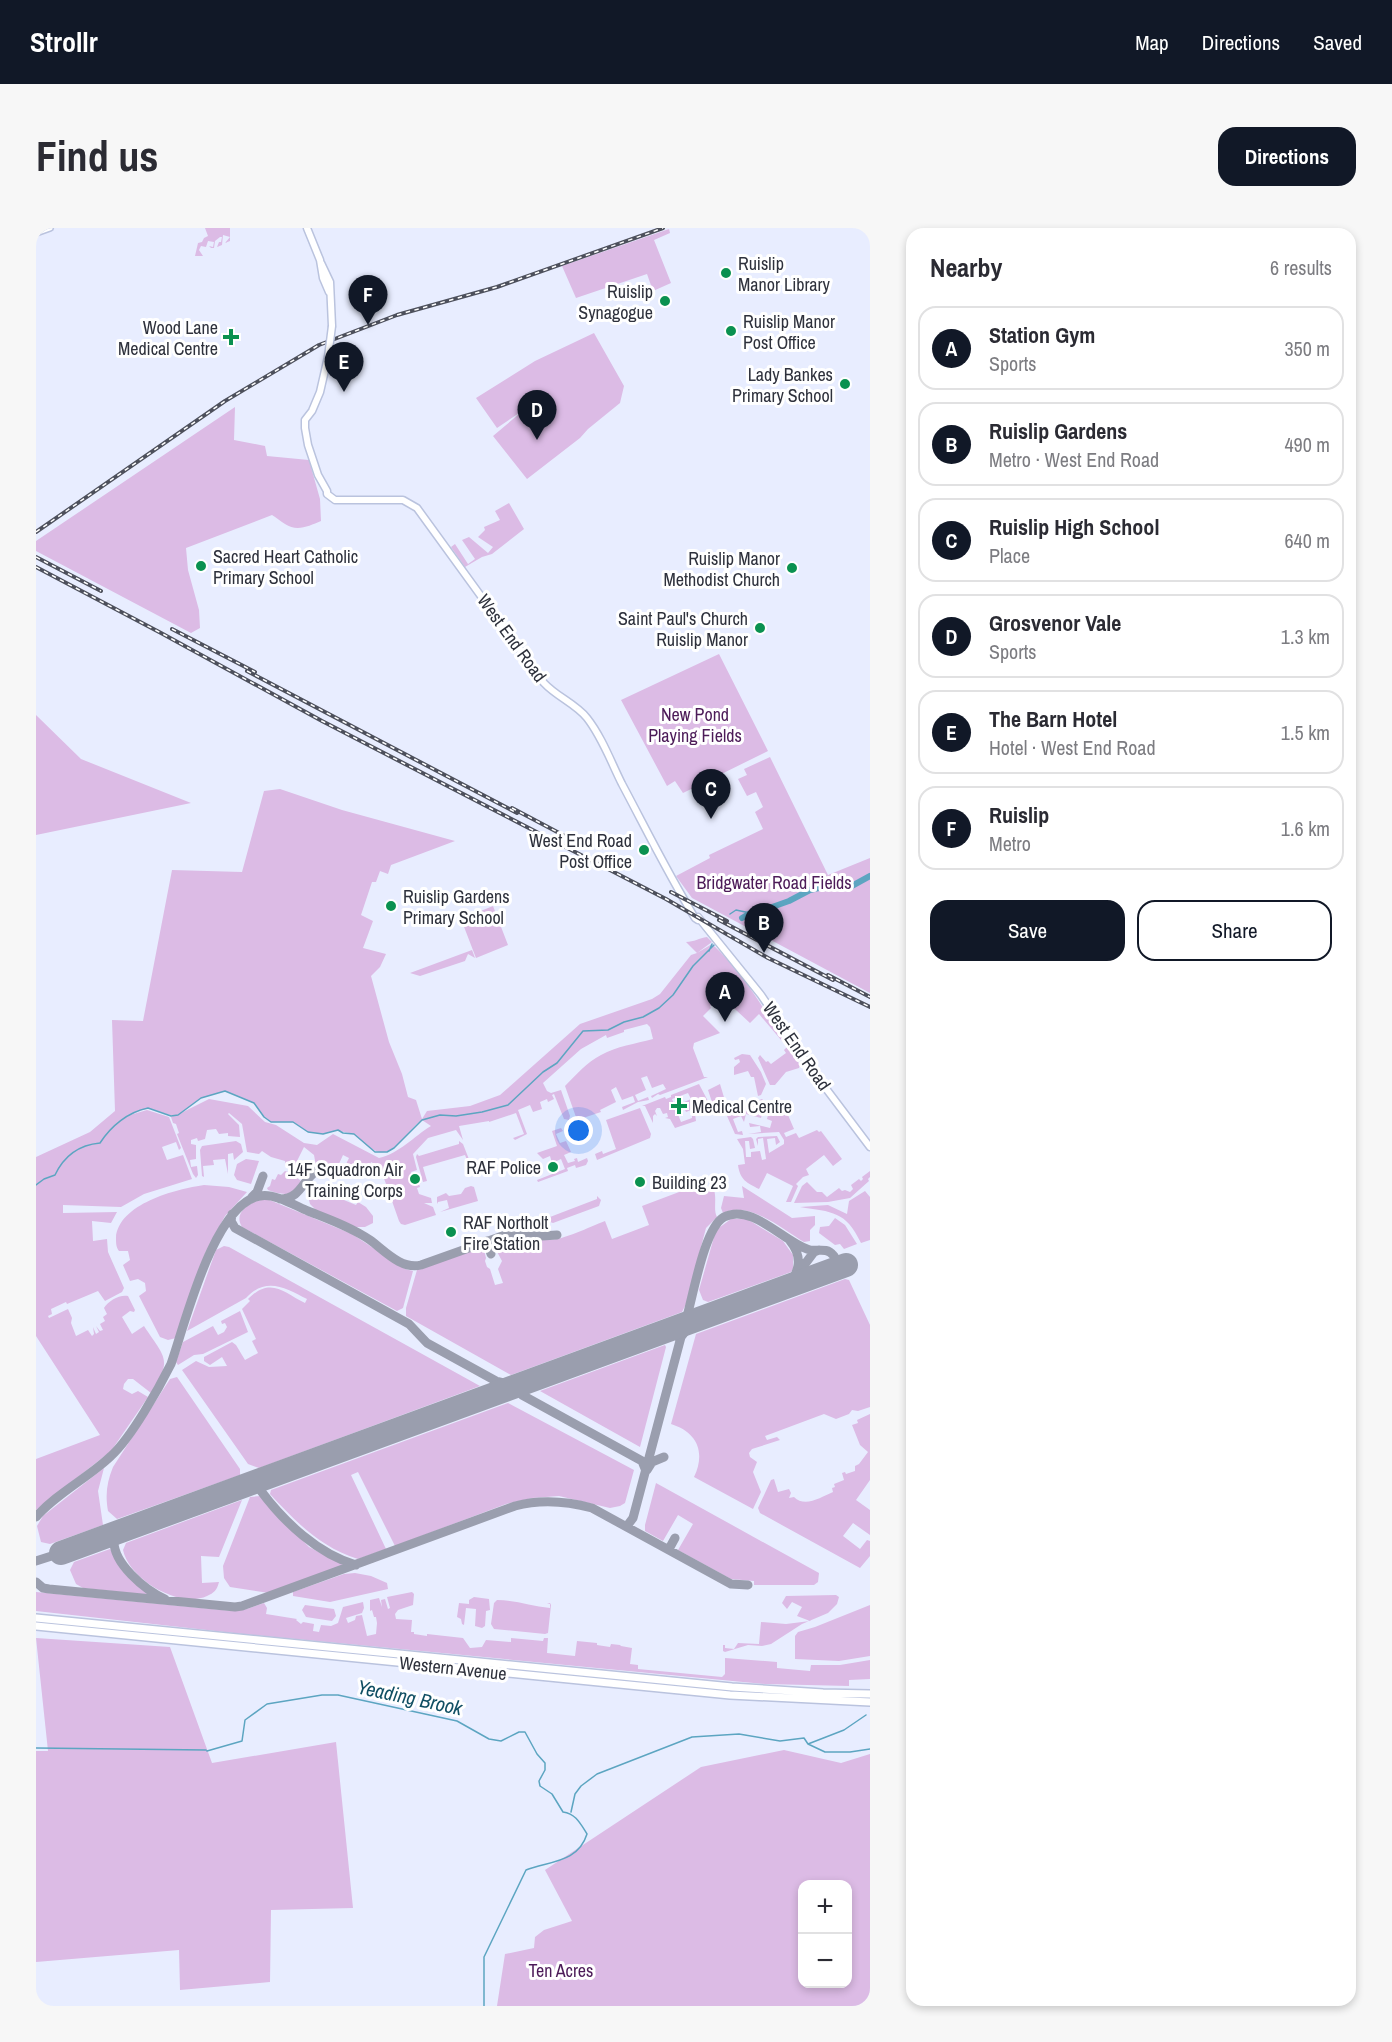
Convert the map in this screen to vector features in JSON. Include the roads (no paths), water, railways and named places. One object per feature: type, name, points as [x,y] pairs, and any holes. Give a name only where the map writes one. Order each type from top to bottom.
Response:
[{"type":"highway","name":"Western Avenue","points":[[36,1618],[732,1687],[870,1694]]},
{"type":"highway","name":"Western Avenue","points":[[36,1626],[730,1695],[870,1702]]},
{"type":"main road","points":[[36,233],[50,228]]},
{"type":"main road","name":"West End Road","points":[[307,228],[326,279],[332,326],[328,357],[317,401],[305,420],[308,445],[318,475],[327,491],[338,499],[403,500],[417,508],[544,683],[552,692],[587,718],[608,754],[664,867],[679,885],[698,916],[696,919],[761,995],[807,1064],[870,1147]]},
{"type":"waterway","name":"Yeading Brook","points":[[742,918],[752,912],[789,901],[810,890],[823,887],[850,887],[870,876]]},
{"type":"waterway","name":"Yeading Brook","points":[[730,914],[736,910],[750,913]]},
{"type":"waterway","name":"Yeading Brook","points":[[709,951],[712,944]]},
{"type":"waterway","name":"Yeading Brook","points":[[36,1185],[55,1175],[67,1157],[78,1149],[100,1143],[109,1131],[127,1116],[148,1108],[171,1116],[178,1115],[201,1098],[225,1091],[254,1103],[264,1117],[271,1122],[293,1122],[308,1132],[323,1134],[338,1130],[354,1134],[375,1152],[387,1152],[422,1120],[440,1115],[456,1116],[482,1112],[508,1105],[543,1072],[557,1063],[583,1031],[608,1030],[624,1022],[643,1017],[659,1008],[673,995],[693,966],[714,945]]},
{"type":"waterway","name":"Yeading Brook","points":[[207,1751],[242,1741],[245,1720],[267,1704],[322,1695],[338,1695],[457,1721],[489,1739],[501,1741],[519,1732],[525,1732],[537,1754],[545,1763],[545,1770],[539,1781],[540,1786],[552,1794],[563,1812],[577,1820],[587,1834],[583,1844],[570,1856],[526,1870],[484,1957],[484,2006]]},
{"type":"waterway","points":[[571,1812],[575,1794],[581,1786],[597,1774],[692,1737],[739,1734],[780,1741],[804,1738],[808,1744],[844,1730],[866,1715]]},
{"type":"waterway","points":[[808,1744],[825,1752],[870,1749]]},
{"type":"waterway","name":"Yeading Brook","points":[[36,1748],[206,1750]]},
{"type":"railway","points":[[36,532],[225,401],[319,345],[397,315],[497,287],[663,228]]},
{"type":"railway","points":[[36,557],[101,591]]},
{"type":"railway","points":[[36,567],[322,721],[666,899],[768,958],[870,1007]]},
{"type":"railway","points":[[172,629],[255,672]]},
{"type":"railway","points":[[247,671],[517,813]]},
{"type":"railway","points":[[512,808],[578,843]]},
{"type":"railway","points":[[671,892],[727,921]]},
{"type":"railway","points":[[719,920],[833,980]]},
{"type":"railway","points":[[828,975],[870,997]]},
{"type":"place","name":"Ruislip Manor Library","points":[[726,273]]},
{"type":"place","name":"Ruislip Synagogue","points":[[665,301]]},
{"type":"place","name":"Ruislip","points":[[368,325]]},
{"type":"place","name":"Ruislip Manor Post Office","points":[[731,331]]},
{"type":"place","name":"Wood Lane Medical Centre","points":[[231,337]]},
{"type":"place","name":"Lady Bankes Primary School","points":[[845,384]]},
{"type":"place","name":"The Barn Hotel","points":[[344,392]]},
{"type":"place","name":"Grosvenor Vale","points":[[537,440]]},
{"type":"place","name":"Sacred Heart Catholic Primary School","points":[[201,566]]},
{"type":"place","name":"Ruislip Manor Methodist Church","points":[[792,568]]},
{"type":"place","name":"Saint Paul's Church Ruislip Manor","points":[[760,628]]},
{"type":"place","name":"Ruislip High School","points":[[711,819]]},
{"type":"place","name":"West End Road Post Office","points":[[644,850]]},
{"type":"place","name":"Ruislip Gardens Primary School","points":[[391,906]]},
{"type":"place","name":"Ruislip Gardens","points":[[764,953]]},
{"type":"place","name":"Station Gym","points":[[725,1022]]},
{"type":"place","name":"Medical Centre","points":[[679,1106]]},
{"type":"place","name":"RAF Police","points":[[553,1167]]},
{"type":"place","name":"14F Squadron Air Training Corps","points":[[415,1179]]},
{"type":"place","name":"Building 23","points":[[640,1182]]},
{"type":"place","name":"RAF Northolt Fire Station","points":[[451,1232]]},
{"type":"park label","name":"New Pond Playing Fields","points":[[695,724]]},
{"type":"park label","name":"Bridgwater Road Fields","points":[[774,882]]},
{"type":"park label","name":"Ten Acres","points":[[561,1970]]}]
